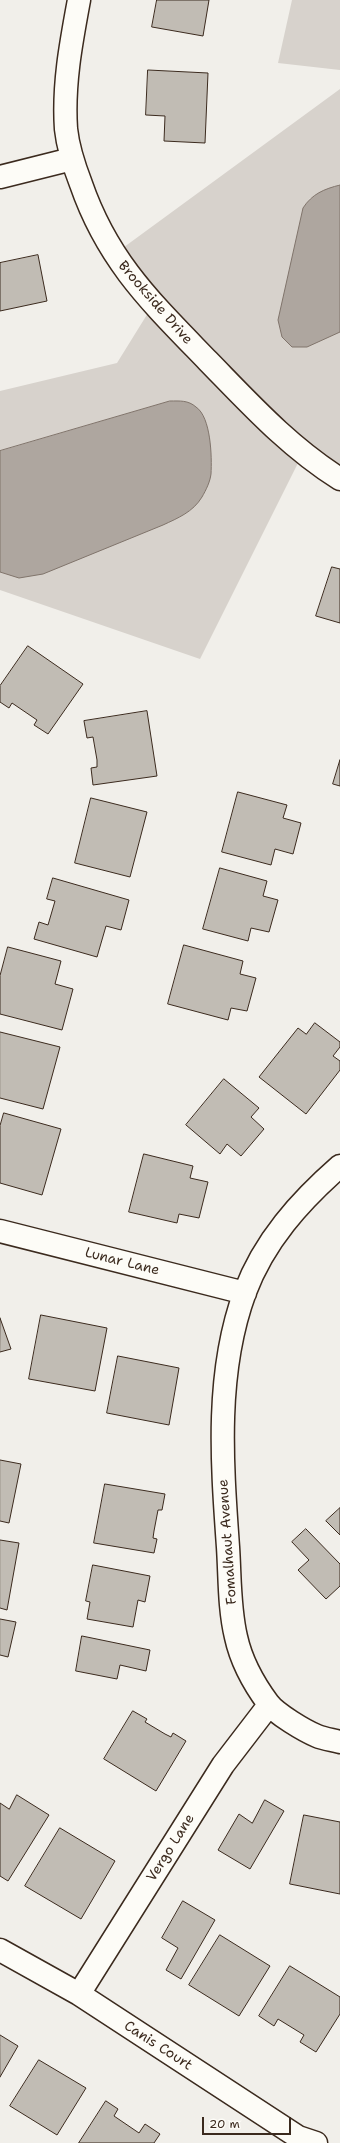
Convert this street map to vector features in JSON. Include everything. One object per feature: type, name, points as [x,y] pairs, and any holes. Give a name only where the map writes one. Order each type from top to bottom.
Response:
[{"type":"street","name":"Brookside Drive","points":[[79,0],[68,62],[65,94],[66,130],[72,159],[86,198],[105,241],[140,289],[275,430],[314,462],[340,479]]},
{"type":"street","points":[[0,177],[72,159]]},
{"type":"street","name":"Fomalhaut Avenue","points":[[340,1166],[321,1182],[276,1233],[258,1262],[245,1293],[234,1334],[227,1377],[222,1435],[223,1482],[233,1622],[236,1638],[251,1676],[269,1705],[292,1722],[318,1736],[340,1742]]},
{"type":"street","name":"Lunar Lane","points":[[0,1231],[245,1293]]},
{"type":"street","name":"Vergo Lane","points":[[79,1994],[223,1765],[269,1705]]},
{"type":"street","name":"Canis Court","points":[[0,1950],[79,1994],[298,2137],[316,2143]]},
{"type":"shaded area","points":[[292,0],[340,0],[340,70],[278,63]]},
{"type":"shaded area","points":[[340,89],[340,184],[309,199],[282,337],[340,326],[340,478],[299,461],[200,659],[0,590],[0,391],[117,363],[148,313],[105,261]]},
{"type":"shaded area","points":[[340,185],[340,332],[307,347],[292,347],[282,337],[278,320],[303,208],[314,196],[329,188]]},
{"type":"shaded area","points":[[170,401],[184,401],[196,407],[205,419],[208,428],[211,448],[210,477],[208,486],[194,507],[185,514],[163,525],[43,574],[19,578],[0,572],[0,451]]},
{"type":"building","points":[[157,0],[209,0],[203,36],[152,27]]},
{"type":"building","points":[[148,70],[208,73],[205,143],[164,141],[165,116],[146,115]]},
{"type":"building","points":[[38,255],[47,301],[0,311],[0,263]]},
{"type":"building","points":[[332,567],[340,569],[340,623],[316,616]]},
{"type":"building","points":[[28,646],[83,684],[48,734],[34,725],[37,720],[12,703],[9,708],[0,702],[0,686]]},
{"type":"building","points":[[147,711],[157,776],[93,785],[91,768],[97,767],[97,760],[93,737],[87,738],[84,721]]},
{"type":"building","points":[[340,760],[340,786],[333,784]]},
{"type":"building","points":[[238,792],[287,805],[283,818],[301,823],[293,854],[275,849],[271,865],[222,852]]},
{"type":"building","points":[[91,798],[147,812],[130,877],[75,863]]},
{"type":"building","points":[[220,868],[267,881],[263,896],[278,900],[269,932],[251,928],[248,941],[203,929]]},
{"type":"building","points":[[53,878],[129,900],[121,930],[106,926],[97,957],[34,939],[39,922],[48,925],[55,901],[47,899]]},
{"type":"building","points":[[184,945],[243,961],[240,974],[256,978],[247,1011],[231,1008],[228,1020],[168,1004]]},
{"type":"building","points":[[8,947],[61,961],[55,984],[73,989],[62,1030],[0,1014],[0,976]]},
{"type":"building","points":[[315,1023],[340,1042],[340,1047],[333,1056],[340,1061],[340,1070],[306,1114],[259,1077],[298,1028],[306,1034]]},
{"type":"building","points":[[0,1032],[60,1047],[43,1109],[0,1098]]},
{"type":"building","points":[[224,1079],[259,1108],[251,1117],[264,1129],[241,1156],[227,1144],[220,1154],[186,1125]]},
{"type":"building","points":[[4,1113],[61,1129],[42,1195],[0,1183],[0,1126]]},
{"type":"building","points":[[144,1154],[193,1166],[190,1178],[208,1182],[199,1218],[179,1214],[177,1223],[129,1212]]},
{"type":"building","points":[[41,1315],[107,1328],[95,1391],[29,1379]]},
{"type":"building","points":[[0,1318],[11,1349],[0,1352]]},
{"type":"building","points":[[118,1356],[179,1368],[169,1425],[107,1413]]},
{"type":"building","points":[[0,1460],[21,1464],[9,1523],[0,1521]]},
{"type":"building","points":[[105,1484],[165,1494],[162,1510],[158,1510],[154,1531],[153,1538],[157,1539],[154,1553],[94,1543]]},
{"type":"building","points":[[340,1508],[340,1535],[326,1521]]},
{"type":"building","points":[[306,1529],[340,1564],[340,1586],[326,1599],[298,1570],[309,1560],[292,1542]]},
{"type":"building","points":[[0,1540],[19,1543],[7,1610],[0,1608]]},
{"type":"building","points":[[93,1565],[150,1576],[145,1602],[138,1600],[133,1627],[87,1619],[90,1602],[86,1601]]},
{"type":"building","points":[[0,1619],[16,1622],[8,1657],[0,1655]]},
{"type":"building","points":[[82,1636],[150,1650],[146,1671],[120,1665],[117,1679],[76,1671]]},
{"type":"building","points":[[133,1711],[147,1719],[145,1722],[165,1734],[171,1737],[173,1733],[186,1741],[156,1791],[104,1759]]},
{"type":"building","points":[[17,1795],[49,1815],[8,1881],[0,1876],[0,1803],[9,1809]]},
{"type":"building","points":[[265,1800],[284,1811],[250,1869],[218,1850],[239,1814],[252,1823]]},
{"type":"building","points":[[304,1815],[340,1822],[340,1894],[290,1884]]},
{"type":"building","points":[[60,1828],[115,1861],[81,1919],[25,1886]]},
{"type":"building","points":[[183,1901],[215,1920],[181,1979],[166,1970],[178,1948],[162,1938]]},
{"type":"building","points":[[220,1935],[270,1966],[239,2016],[189,1985]]},
{"type":"building","points":[[290,1966],[340,1997],[340,2014],[316,2052],[300,2042],[304,2035],[278,2019],[274,2026],[259,2016]]},
{"type":"building","points":[[0,2035],[18,2046],[0,2077]]},
{"type":"building","points":[[39,2060],[86,2088],[57,2135],[10,2106]]},
{"type":"building","points":[[106,2101],[118,2109],[114,2116],[139,2133],[145,2124],[160,2134],[154,2143],[79,2143]]}]
